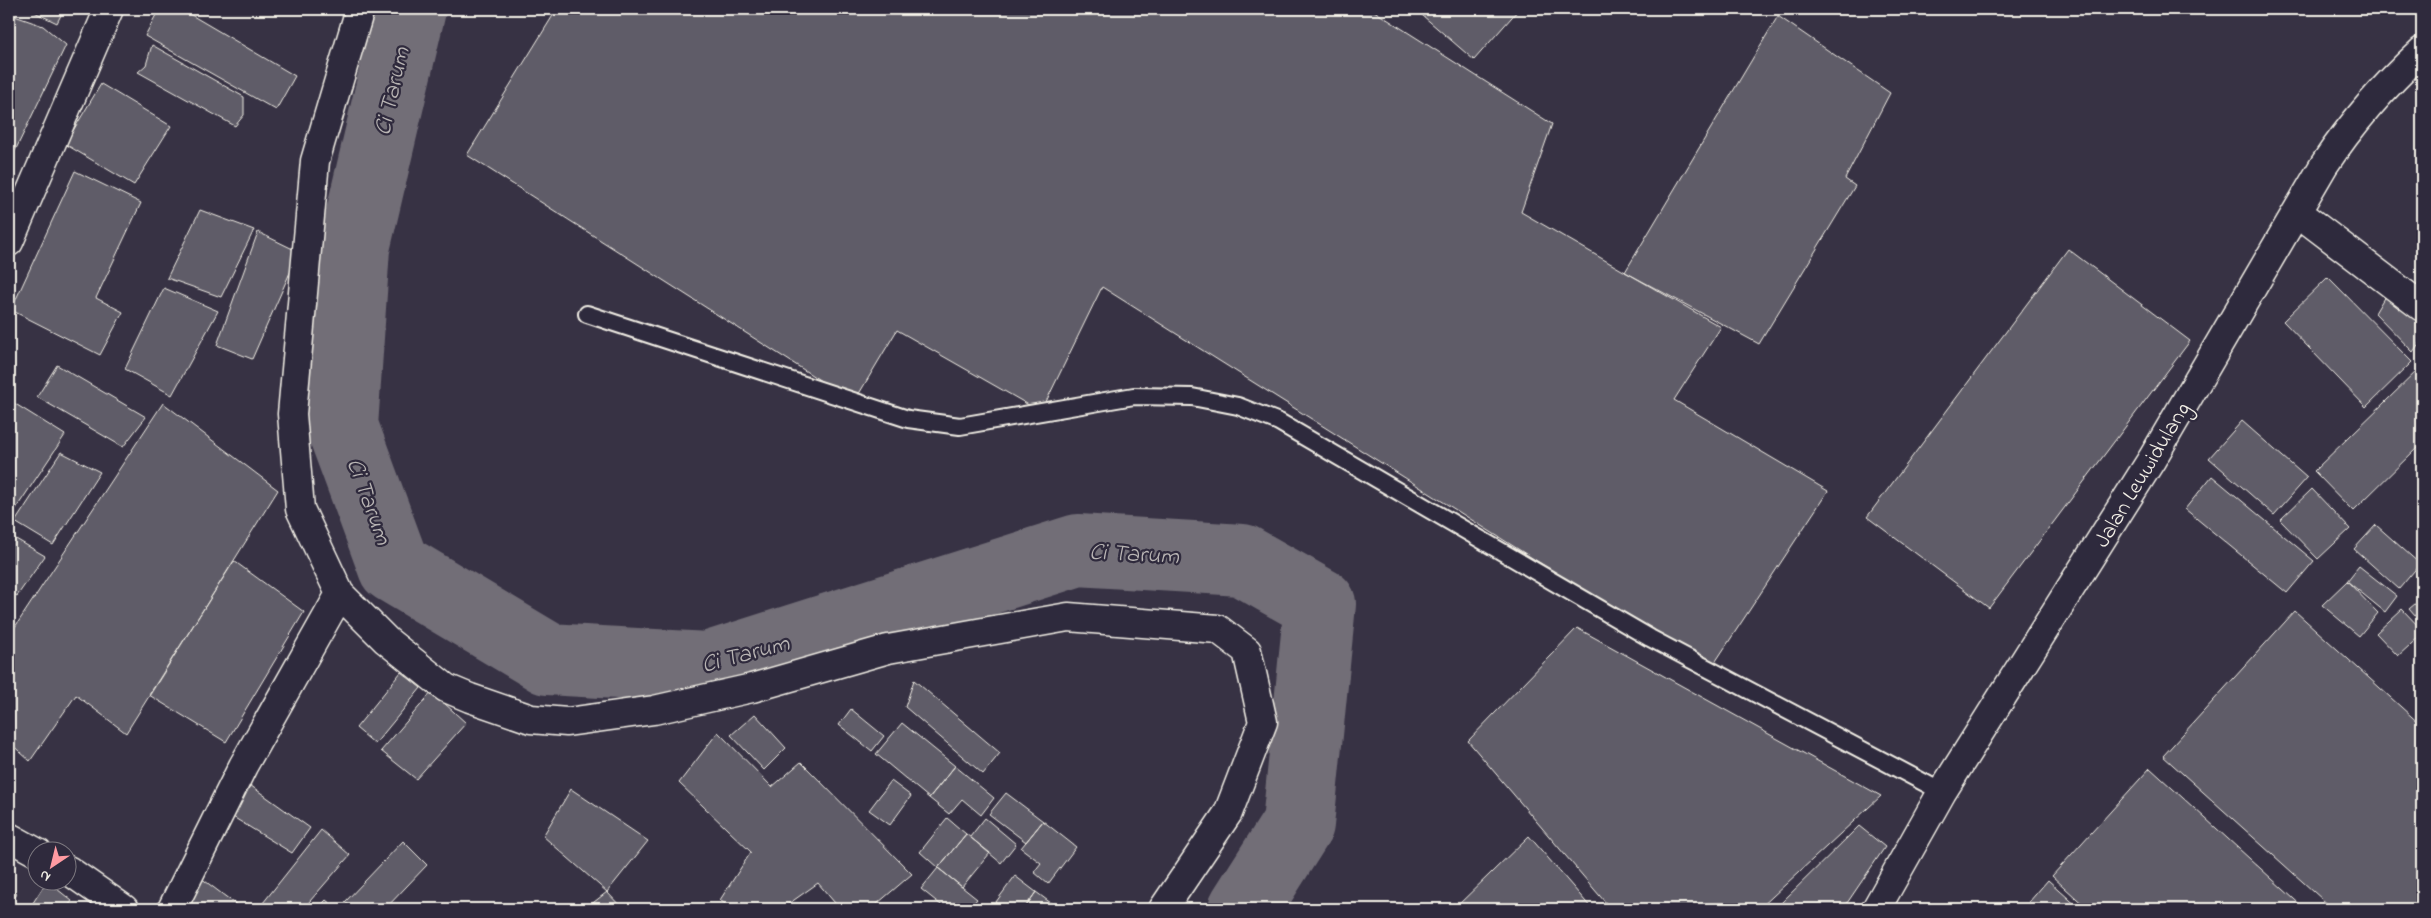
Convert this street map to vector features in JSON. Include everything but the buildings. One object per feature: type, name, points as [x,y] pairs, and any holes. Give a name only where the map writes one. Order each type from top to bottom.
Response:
[{"type":"street","points":[[9,242],[109,9]]},
{"type":"street","points":[[360,9],[315,162],[292,414],[300,509],[340,594],[386,640],[446,688],[531,719],[567,722],[654,710],[752,688],[888,649],[1068,617],[1218,629],[1247,651],[1263,722],[1228,813],[1163,909]]},
{"type":"street","name":"Jalan Leuwidulang","points":[[1876,909],[1942,792],[2152,460],[2348,128],[2386,85],[2422,51]]},
{"type":"street","points":[[2297,212],[2422,307]]},
{"type":"street","points":[[172,909],[242,766],[340,594]]},
{"type":"street","points":[[9,837],[28,847]]},
{"type":"street","points":[[78,877],[124,909]]},
{"type":"lane","points":[[587,314],[908,419],[960,426],[1134,396],[1192,396],[1238,406],[1279,422],[1650,638],[1942,792]]},
{"type":"waterway","name":"Ci Tarum","points":[[410,9],[354,248],[342,426],[394,567],[548,659],[707,668],[1078,550],[1242,560],[1320,604],[1298,824],[1244,909]]}]
